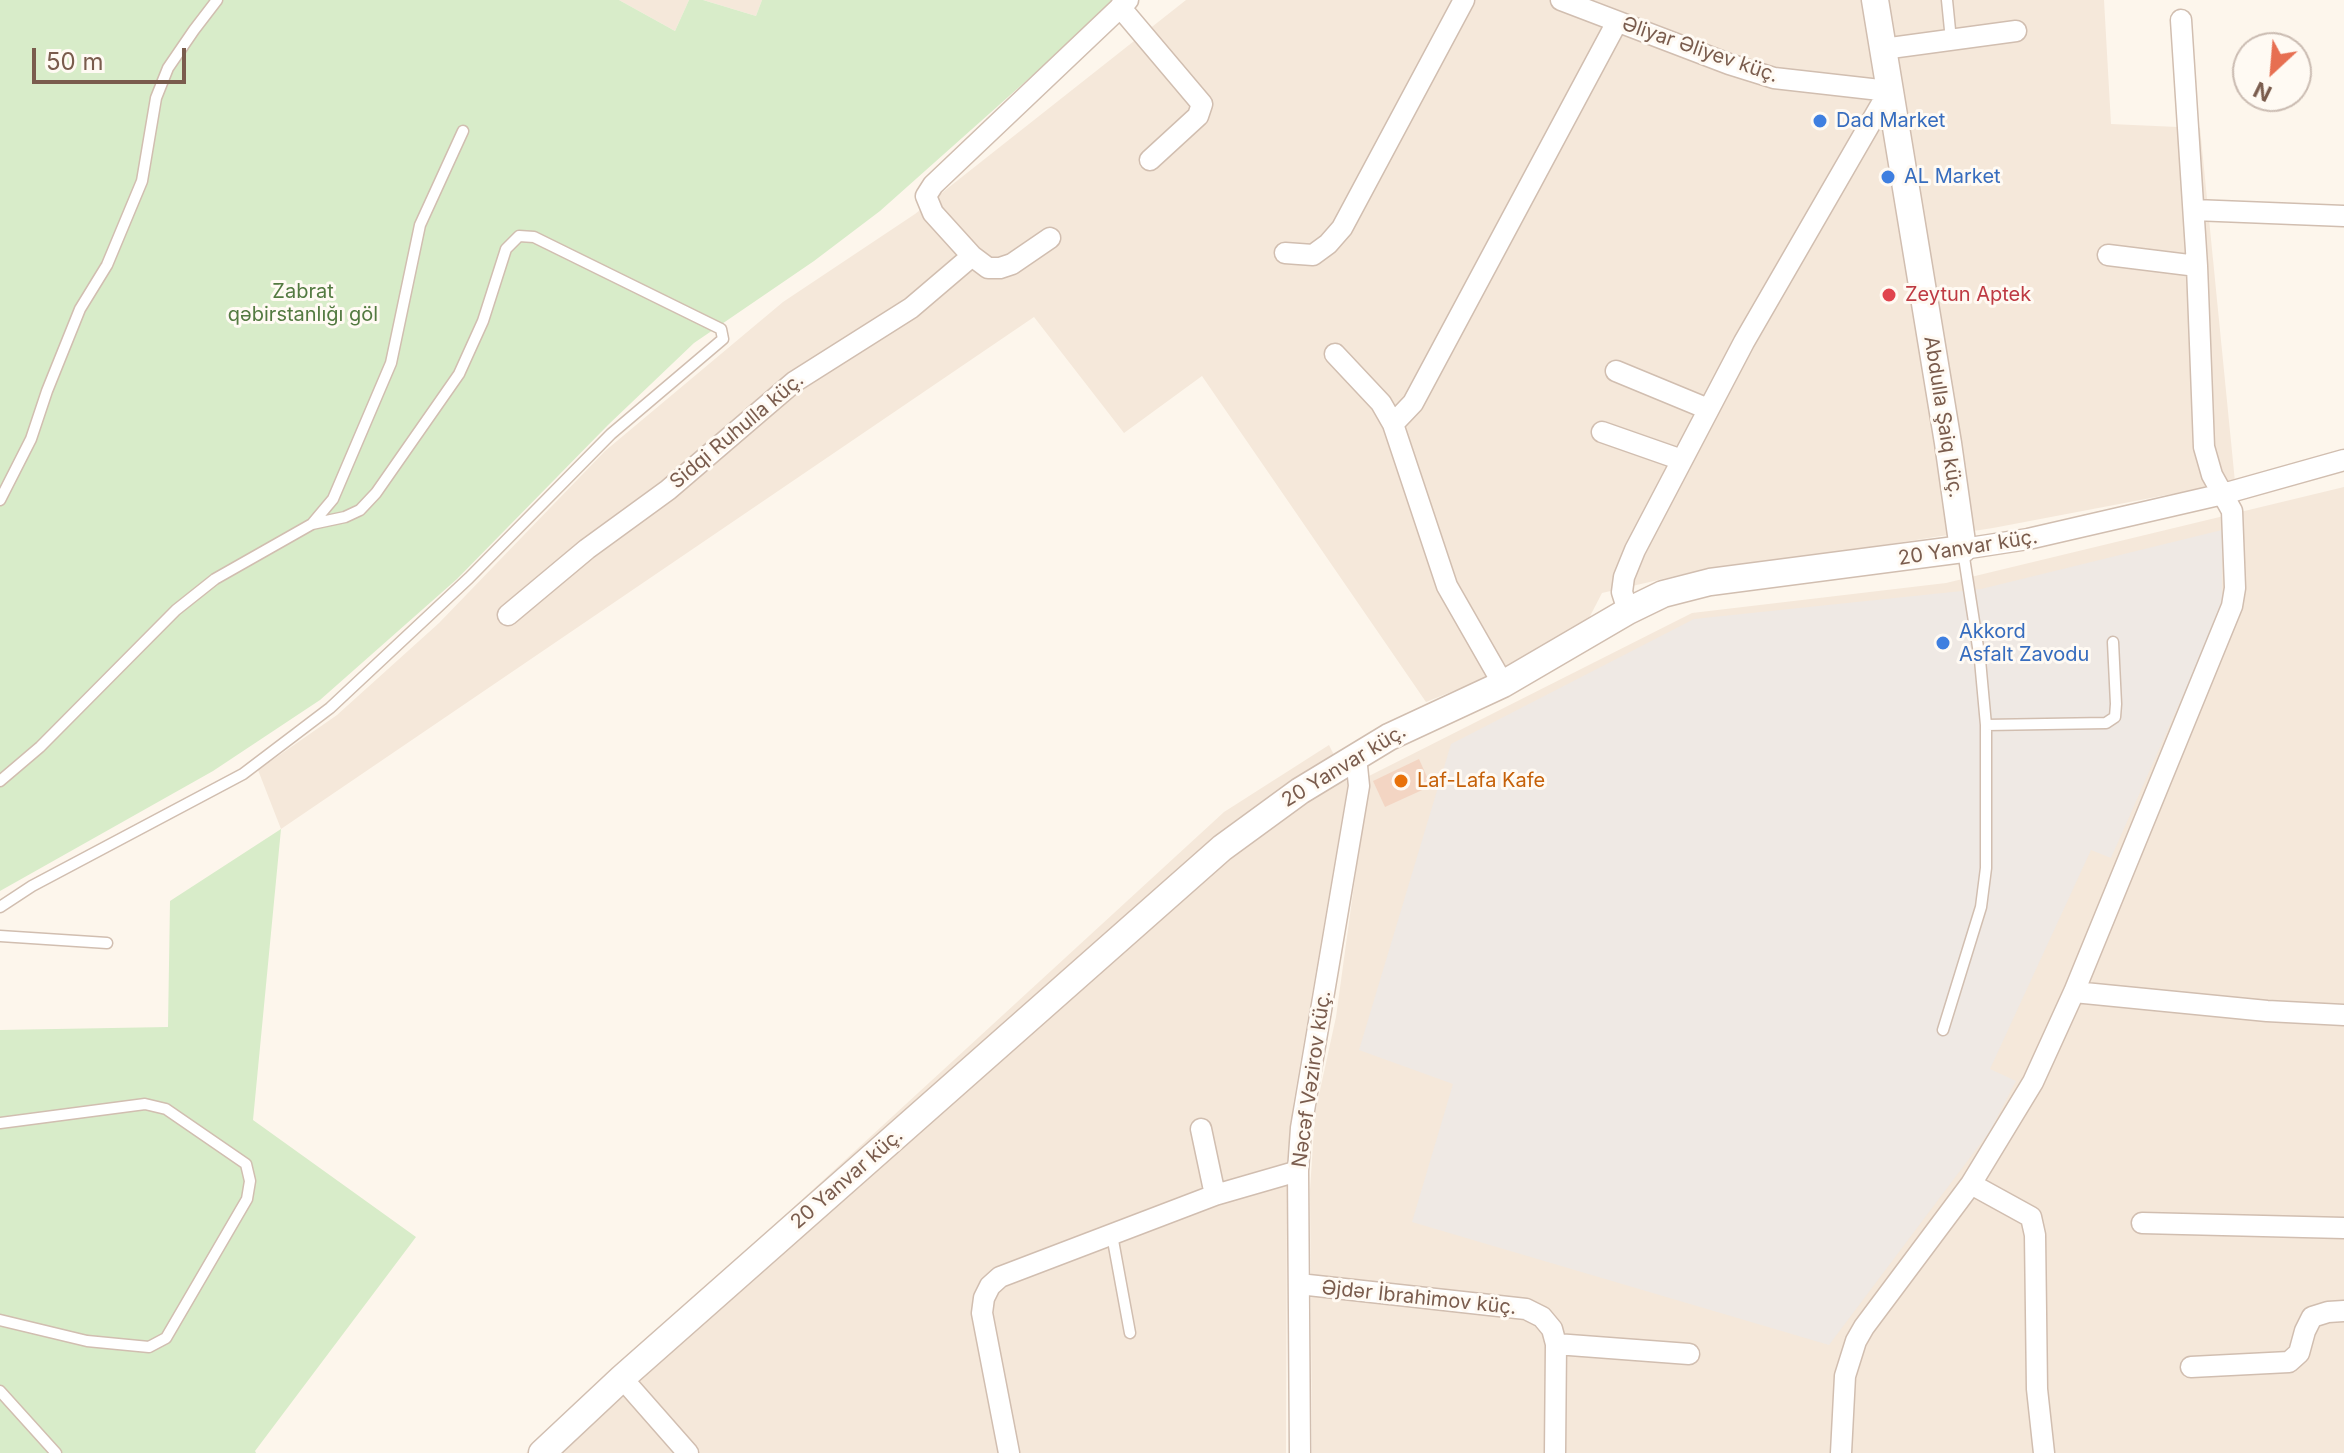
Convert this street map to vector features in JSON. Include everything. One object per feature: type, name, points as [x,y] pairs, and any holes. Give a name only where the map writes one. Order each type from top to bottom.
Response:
[{"type":"street","points":[[1285,253],[1313,255],[1342,228],[1464,0]]},
{"type":"street","name":"Əliyar Əliyev küç.","points":[[1561,0],[1774,78],[1889,91]]},
{"type":"street","name":"Abdulla Şaiq küç.","points":[[1875,0],[1963,549]]},
{"type":"street","points":[[1050,238],[1012,264],[988,268],[972,256],[933,213],[926,196],[933,185],[1124,4],[1202,104],[1198,116],[1150,160]]},
{"type":"street","points":[[1841,1453],[1845,1376],[1856,1341],[1872,1315],[1971,1184],[2033,1082],[2074,992],[2232,606],[2235,588],[2232,511],[2212,475],[2204,447],[2194,210],[2181,20]]},
{"type":"street","points":[[1393,424],[1413,403],[1617,22]]},
{"type":"street","points":[[1883,49],[2016,31]]},
{"type":"street","points":[[1628,611],[1622,592],[1624,577],[1635,550],[1758,316],[1889,91]]},
{"type":"street","points":[[2194,210],[2344,216]]},
{"type":"street","points":[[2108,255],[2197,266]]},
{"type":"street","name":"Sidqi Ruhulla küç.","points":[[508,615],[587,549],[668,490],[794,382],[911,308],[972,256]]},
{"type":"street","points":[[1335,354],[1381,403],[1393,424],[1447,586],[1503,684]]},
{"type":"street","points":[[1616,371],[1708,409]]},
{"type":"street","points":[[1602,432],[1682,460]]},
{"type":"street","name":"20 Yanvar küç.","points":[[542,1453],[622,1378],[1222,848],[1266,814],[1356,756],[1503,684],[1663,594],[1710,582],[1868,564],[2028,539],[2223,494],[2344,460]]},
{"type":"street","name":"Nəcəf Vəzirov küç.","points":[[1300,1453],[1298,1171],[1301,1128],[1359,786],[1356,756]]},
{"type":"street","points":[[2074,992],[2267,1011],[2344,1015]]},
{"type":"street","points":[[1201,1129],[1215,1195]]},
{"type":"street","points":[[1009,1453],[982,1313],[990,1286],[1000,1277],[1215,1195],[1298,1171]]},
{"type":"street","points":[[1971,1184],[2031,1217],[2035,1235],[2037,1389],[2044,1453]]},
{"type":"street","points":[[2142,1223],[2344,1228]]},
{"type":"street","name":"Əjdər İbrahimov küç.","points":[[1299,1284],[1526,1309],[1542,1317],[1552,1329],[1556,1344]]},
{"type":"street","points":[[2191,1367],[2289,1362],[2299,1353],[2312,1317],[2344,1311]]},
{"type":"street","points":[[1555,1453],[1556,1344],[1689,1354]]},
{"type":"street","points":[[622,1378],[688,1453]]},
{"type":"lane","points":[[0,500],[31,439],[80,309],[107,265],[142,181],[156,98],[168,68],[217,0]]},
{"type":"lane","points":[[1947,0],[1951,40]]},
{"type":"lane","points":[[312,524],[333,499],[391,363],[420,225],[463,131]]},
{"type":"lane","points":[[0,781],[40,747],[176,610],[215,579],[312,524],[345,517],[360,510],[376,493],[459,374],[483,321],[506,249],[519,236],[534,237],[721,329],[723,339],[611,434],[469,578],[330,708],[243,774],[32,886],[0,907]]},
{"type":"lane","points":[[1943,1030],[1981,907],[1986,868],[1986,725],[1980,660],[1963,549]]},
{"type":"lane","points":[[1986,725],[2106,723],[2115,717],[2113,642]]},
{"type":"lane","points":[[0,936],[107,943]]},
{"type":"lane","points":[[0,1123],[145,1104],[156,1106],[166,1109],[246,1164],[250,1181],[247,1199],[166,1338],[149,1347],[87,1341],[0,1320]]},
{"type":"lane","points":[[1112,1235],[1130,1333]]},
{"type":"lane","points":[[0,1391],[56,1453]]},
{"type":"shaded area","points":[[619,0],[689,0],[675,31]]},
{"type":"shaded area","points":[[703,0],[762,0],[756,16]]},
{"type":"shaded area","points":[[1186,0],[2104,0],[2111,124],[2200,128],[2235,482],[1993,528],[1800,558],[1706,569],[1602,593],[1586,624],[1513,667],[1426,702],[1202,376],[1124,433],[1034,317],[281,829],[258,770],[337,715],[439,623],[605,451],[783,302],[915,214]]},
{"type":"shaded area","points":[[2344,487],[2344,1453],[1312,1453],[1310,1190],[1315,1113],[1336,1017],[1369,776],[1692,613],[1946,583]]},
{"type":"shaded area","points":[[2222,530],[2222,607],[2111,858],[2091,850],[1990,1069],[2016,1081],[1990,1131],[1829,1345],[1412,1222],[1453,1084],[1359,1050],[1451,744],[1694,619],[1981,589]]},
{"type":"shaded area","points":[[1329,745],[1348,783],[1293,1105],[1287,1191],[1286,1453],[526,1453],[1224,812]]},
{"type":"green space","name":"Zabrat qəbirstanlığı göl","points":[[0,0],[619,0],[675,31],[689,0],[703,0],[756,16],[762,0],[1117,0],[880,211],[814,261],[694,343],[608,425],[457,579],[320,700],[213,771],[0,891]]},
{"type":"green space","points":[[281,829],[253,1120],[416,1237],[256,1453],[0,1453],[0,1030],[168,1027],[170,901]]},
{"type":"building","points":[[1419,759],[1431,786],[1385,807],[1373,781]]},
{"type":"place","name":"Dad Market","points":[[1820,121]]},
{"type":"place","name":"AL Market","points":[[1888,177]]},
{"type":"place","name":"Zeytun Aptek","points":[[1889,295]]},
{"type":"place","name":"Akkord Asfalt Zavodu","points":[[1943,643]]},
{"type":"place","name":"Laf-Lafa Kafe","points":[[1401,781]]}]
